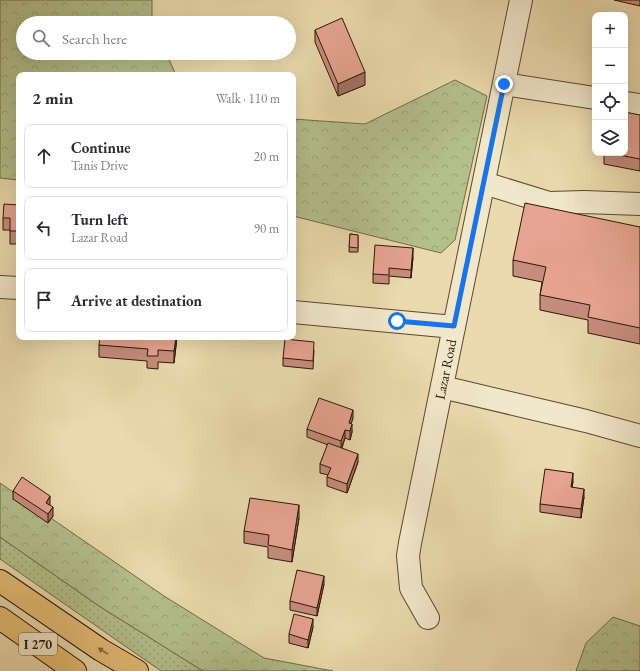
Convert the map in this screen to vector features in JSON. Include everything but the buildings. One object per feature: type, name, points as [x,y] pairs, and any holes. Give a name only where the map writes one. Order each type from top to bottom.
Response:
[{"type":"highway","points":[[0,581],[101,650],[137,671]]},
{"type":"highway","name":"I 270","points":[[0,618],[75,671]]},
{"type":"street","name":"Lazar Road","points":[[428,618],[411,588],[408,556],[521,0]]},
{"type":"street","points":[[504,84],[592,98]]},
{"type":"street","points":[[628,103],[640,105]]},
{"type":"street","points":[[484,183],[549,203],[584,202],[640,204]]},
{"type":"street","points":[[0,287],[16,288]]},
{"type":"street","points":[[296,312],[454,326]]},
{"type":"street","points":[[442,387],[586,421],[640,436]]},
{"type":"green space","points":[[0,0],[152,0],[152,16],[16,16],[16,60],[169,60],[175,72],[16,72],[16,180],[0,178]]},
{"type":"green space","points":[[455,80],[487,96],[455,240],[441,253],[296,217],[296,119],[365,124]]},
{"type":"green space","points":[[0,483],[164,596],[264,658],[333,671],[203,671],[99,606],[0,537]]},
{"type":"green space","points":[[0,537],[99,606],[203,671],[161,671],[0,559]]},
{"type":"green space","points":[[613,617],[640,626],[640,671],[576,671],[586,643]]},
{"type":"route","points":[[397,321],[454,326],[504,84]]}]
